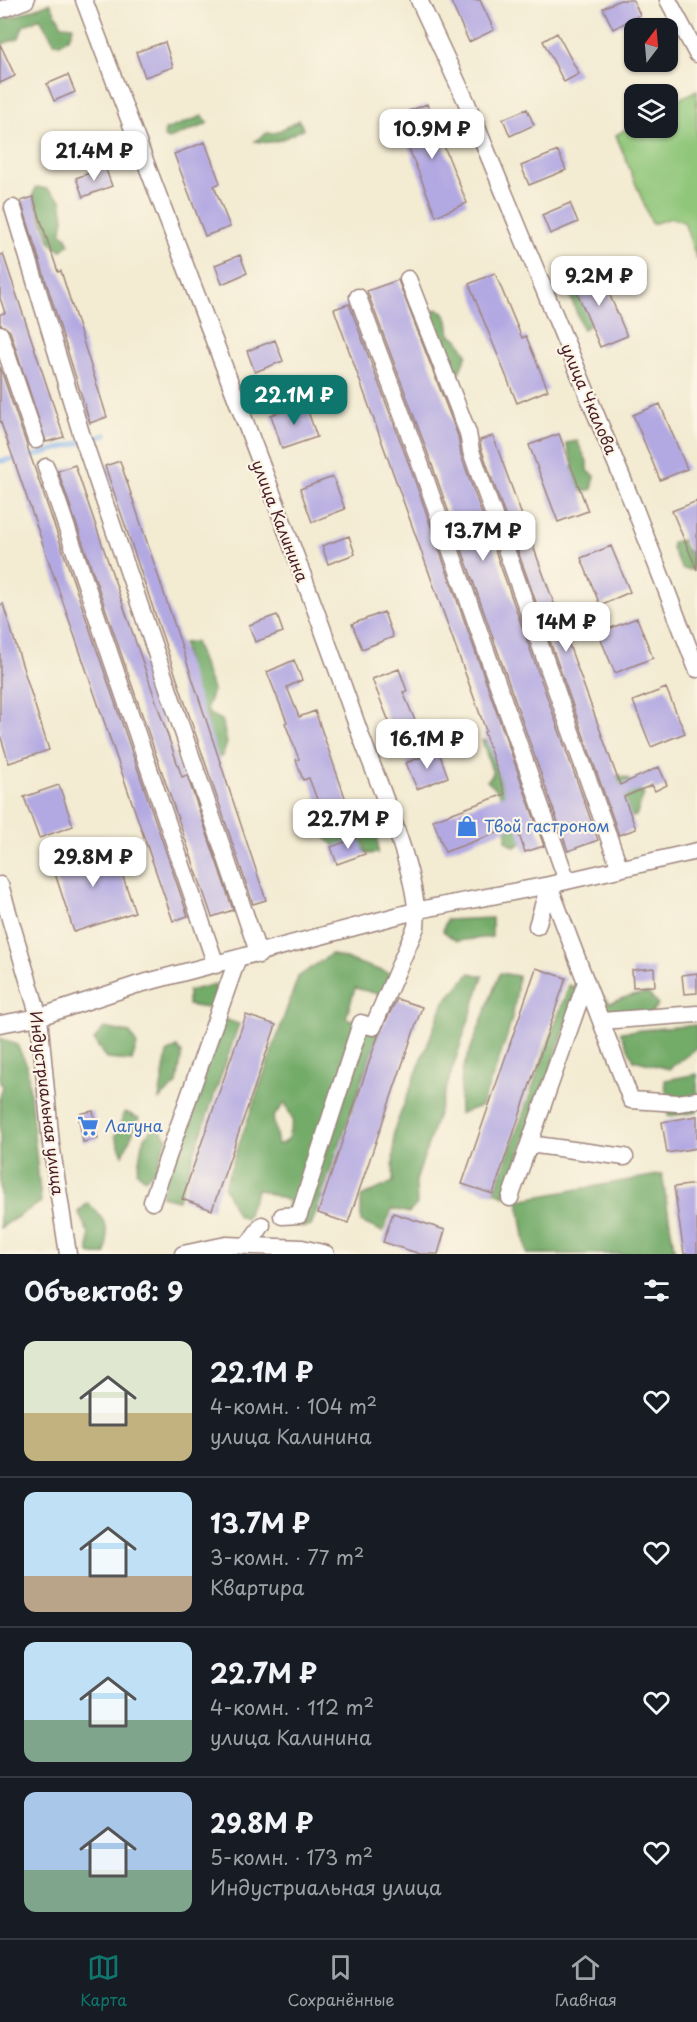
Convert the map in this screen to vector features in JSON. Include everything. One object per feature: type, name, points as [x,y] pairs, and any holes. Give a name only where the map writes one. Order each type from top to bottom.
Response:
[{"type":"street","points":[[0,10],[26,0]]},
{"type":"street","name":"улица Калинина","points":[[84,0],[347,696],[412,854],[419,910]]},
{"type":"street","name":"улица Чкалова","points":[[418,0],[466,101],[635,509],[697,669]]},
{"type":"street","points":[[668,0],[697,54]]},
{"type":"street","points":[[13,208],[83,440],[259,954]]},
{"type":"street","points":[[408,279],[468,433],[471,451],[620,869]]},
{"type":"street","points":[[358,297],[420,463],[567,881]]},
{"type":"street","points":[[0,334],[36,441]]},
{"type":"street","points":[[46,467],[216,965]]},
{"type":"street","points":[[0,1024],[39,1017],[136,985],[419,910],[549,885],[697,851]]},
{"type":"street","name":"Индустриальная улица","points":[[0,885],[39,1017],[60,1164],[68,1254]]},
{"type":"street","points":[[537,927],[549,885]]},
{"type":"street","points":[[549,885],[631,1100],[678,1103],[697,1100]]},
{"type":"street","points":[[282,1216],[298,1215],[361,1023],[373,1027],[416,927],[419,910]]},
{"type":"street","points":[[152,1202],[237,960]]},
{"type":"street","points":[[510,1198],[586,982]]},
{"type":"street","points":[[601,1021],[697,1014]]},
{"type":"street","points":[[529,1144],[625,1156]]},
{"type":"street","points":[[247,1246],[262,1225]]},
{"type":"street","points":[[183,1254],[226,1245],[302,1248],[326,1254]]},
{"type":"green space","points":[[50,3],[62,25],[73,26],[67,39],[60,44],[54,42],[40,18],[23,26],[19,38],[0,45],[0,16],[13,17]]},
{"type":"green space","points":[[697,90],[697,260],[684,222],[671,218],[652,224],[616,135],[624,130],[624,138],[678,138],[678,100]]},
{"type":"green space","points":[[202,116],[208,122],[205,125],[169,139],[164,137],[165,130]]},
{"type":"green space","points":[[299,120],[303,129],[291,135],[274,142],[255,141],[267,133],[275,133]]},
{"type":"green space","points":[[36,187],[47,189],[61,200],[64,219],[61,233],[67,237],[69,244],[61,251],[51,243],[33,195]]},
{"type":"green space","points":[[566,285],[588,294],[594,320],[583,330]]},
{"type":"green space","points":[[435,309],[442,311],[448,320],[450,335],[457,338],[467,354],[458,375],[444,360],[443,350],[446,339],[428,325],[428,319]]},
{"type":"green space","points":[[577,441],[587,461],[587,470],[595,476],[592,489],[584,492],[575,487],[570,476],[573,464],[566,443]]},
{"type":"green space","points":[[681,540],[686,550],[697,557],[692,570],[682,569],[672,549],[672,542]]},
{"type":"green space","points":[[195,642],[213,691],[207,707],[209,714],[222,720],[227,743],[222,757],[215,756],[205,727],[208,718],[196,711],[183,643]]},
{"type":"green space","points":[[482,740],[496,743],[525,841],[515,847],[506,841],[506,815],[503,800],[487,781],[493,774]]},
{"type":"green space","points":[[613,775],[627,778],[644,794],[636,816],[626,818]]},
{"type":"green space","points":[[340,830],[365,836],[378,834],[378,853],[368,854],[355,843],[337,847],[326,839],[325,835]]},
{"type":"green space","points":[[492,918],[492,937],[456,941],[443,931],[446,920]]},
{"type":"green space","points":[[331,954],[398,976],[311,1226],[302,1227],[286,1210],[289,1201],[257,1189],[246,1219],[237,1215],[224,1187],[298,977]],"holes":[[[355,988],[382,995],[373,1027],[346,1018]],[[285,1103],[293,1121],[287,1141],[278,1145],[273,1117]]]},
{"type":"green space","points":[[470,973],[483,976],[416,1181],[417,1204],[409,1213],[392,1209],[383,1232],[361,1222],[361,1197],[393,1182],[394,1130],[444,1002]]},
{"type":"green space","points":[[500,973],[518,976],[510,1026],[481,1106],[459,1114],[462,1071]]},
{"type":"green space","points":[[215,984],[216,1002],[206,1008],[188,1005],[188,991]]},
{"type":"green space","points":[[569,985],[579,989],[505,1196],[495,1192]]},
{"type":"green space","points":[[600,993],[610,1003],[648,993],[658,1005],[651,1013],[601,1015],[598,996]]},
{"type":"green space","points":[[224,1019],[239,1024],[178,1200],[161,1196]]},
{"type":"green space","points":[[696,1025],[697,1048],[669,1069],[634,1060],[620,1032]]},
{"type":"green space","points":[[104,1028],[130,1033],[137,1045],[132,1061],[106,1059],[94,1040]]},
{"type":"green space","points":[[0,1038],[17,1045],[27,1065],[41,1202],[0,1228],[0,1097],[3,1085],[0,1083]]},
{"type":"green space","points":[[177,1047],[182,1053],[177,1084],[159,1099],[167,1053]]},
{"type":"green space","points":[[697,1074],[697,1112],[668,1116],[665,1080]]},
{"type":"green space","points":[[125,1112],[139,1118],[123,1155],[115,1136]]},
{"type":"green space","points":[[155,1122],[167,1139],[156,1168],[145,1179],[137,1172],[142,1143]]},
{"type":"green space","points":[[662,1174],[675,1254],[527,1254],[518,1200]]},
{"type":"green space","points":[[88,1203],[105,1225],[106,1254],[89,1254],[89,1234],[78,1212]]},
{"type":"building","points":[[450,0],[480,0],[494,30],[469,42]]},
{"type":"building","points":[[620,0],[633,0],[640,15],[634,18],[624,18],[624,23],[613,29],[603,8]]},
{"type":"building","points":[[557,33],[579,74],[564,82],[543,41]]},
{"type":"building","points":[[165,42],[173,67],[145,77],[136,52]]},
{"type":"building","points":[[0,44],[15,76],[0,83]]},
{"type":"building","points":[[68,75],[75,92],[54,101],[47,84]]},
{"type":"building","points":[[427,104],[467,203],[436,216],[396,116]]},
{"type":"building","points":[[527,109],[534,125],[510,136],[503,119]]},
{"type":"building","points":[[205,142],[220,183],[214,186],[230,227],[205,236],[174,154]]},
{"type":"building","points":[[558,151],[566,170],[529,185],[521,166]]},
{"type":"building","points":[[105,167],[112,186],[83,197],[76,178]]},
{"type":"building","points":[[33,197],[58,272],[61,271],[107,417],[90,423],[21,201]]},
{"type":"building","points":[[570,203],[578,222],[550,234],[542,215]]},
{"type":"building","points":[[3,254],[64,437],[46,442],[10,331],[0,324],[0,314],[5,313],[0,298],[0,255]]},
{"type":"building","points":[[240,255],[247,273],[222,284],[215,265]]},
{"type":"building","points":[[598,267],[627,336],[600,347],[571,278]]},
{"type":"building","points":[[495,273],[522,338],[526,336],[548,390],[517,403],[469,284]]},
{"type":"building","points":[[398,280],[458,436],[461,455],[598,840],[568,851],[430,459],[367,291]]},
{"type":"building","points":[[349,304],[410,467],[544,846],[525,852],[516,826],[445,852],[433,820],[505,794],[484,732],[486,731],[334,309]]},
{"type":"building","points":[[275,340],[283,361],[255,372],[247,351]]},
{"type":"building","points":[[0,367],[188,916],[173,921],[0,420]]},
{"type":"building","points":[[305,403],[317,437],[282,449],[271,415]]},
{"type":"building","points":[[660,404],[687,469],[660,480],[633,415]]},
{"type":"building","points":[[559,434],[588,511],[558,522],[529,445]]},
{"type":"building","points":[[493,436],[620,785],[659,767],[667,785],[655,791],[652,785],[624,797],[636,829],[619,835],[481,448],[480,440]]},
{"type":"building","points":[[120,461],[266,900],[253,904],[105,466]]},
{"type":"building","points":[[75,465],[182,777],[187,775],[233,910],[212,917],[58,471]]},
{"type":"building","points":[[333,477],[345,509],[312,522],[300,489]]},
{"type":"building","points":[[697,501],[697,570],[672,511]]},
{"type":"building","points":[[349,536],[355,554],[328,564],[322,546]]},
{"type":"building","points":[[611,546],[630,592],[600,605],[581,558]]},
{"type":"building","points":[[3,604],[49,750],[9,763],[0,735],[0,605]]},
{"type":"building","points":[[384,612],[393,637],[362,649],[352,624]]},
{"type":"building","points":[[277,615],[283,632],[255,642],[249,625]]},
{"type":"building","points":[[637,618],[653,658],[615,673],[598,633]]},
{"type":"building","points":[[294,660],[302,680],[287,687],[299,717],[315,711],[347,803],[322,813],[309,778],[303,780],[296,760],[299,759],[285,723],[287,722],[267,672]]},
{"type":"building","points":[[399,669],[407,691],[403,692],[419,730],[396,739],[372,679]]},
{"type":"building","points":[[666,688],[685,733],[651,747],[633,701]]},
{"type":"building","points":[[438,750],[448,777],[417,789],[406,763]]},
{"type":"building","points":[[59,785],[73,826],[39,838],[24,797]]},
{"type":"building","points":[[359,837],[365,854],[337,864],[331,847]]},
{"type":"building","points":[[112,844],[135,912],[74,932],[52,864]]},
{"type":"building","points":[[536,968],[566,978],[493,1194],[462,1184]]},
{"type":"building","points":[[654,968],[655,986],[633,987],[632,970]]},
{"type":"building","points":[[697,973],[697,993],[684,994],[682,975]]},
{"type":"building","points":[[397,999],[422,1007],[348,1223],[318,1213],[378,1036]]},
{"type":"building","points":[[246,1015],[276,1025],[212,1210],[182,1199]]},
{"type":"building","name":"Лагуна","points":[[93,1111],[98,1139],[83,1142],[78,1114]]},
{"type":"building","points":[[697,1116],[697,1148],[667,1153],[662,1122]]},
{"type":"building","points":[[697,1184],[697,1254],[684,1254],[674,1187]]},
{"type":"building","points":[[393,1213],[445,1230],[438,1254],[420,1254],[383,1242]]},
{"type":"waterway","points":[[0,461],[33,456],[106,435]]},
{"type":"place","name":"Твой гастроном","points":[[467,826]]},
{"type":"place","name":"Лагуна","points":[[88,1126]]}]
